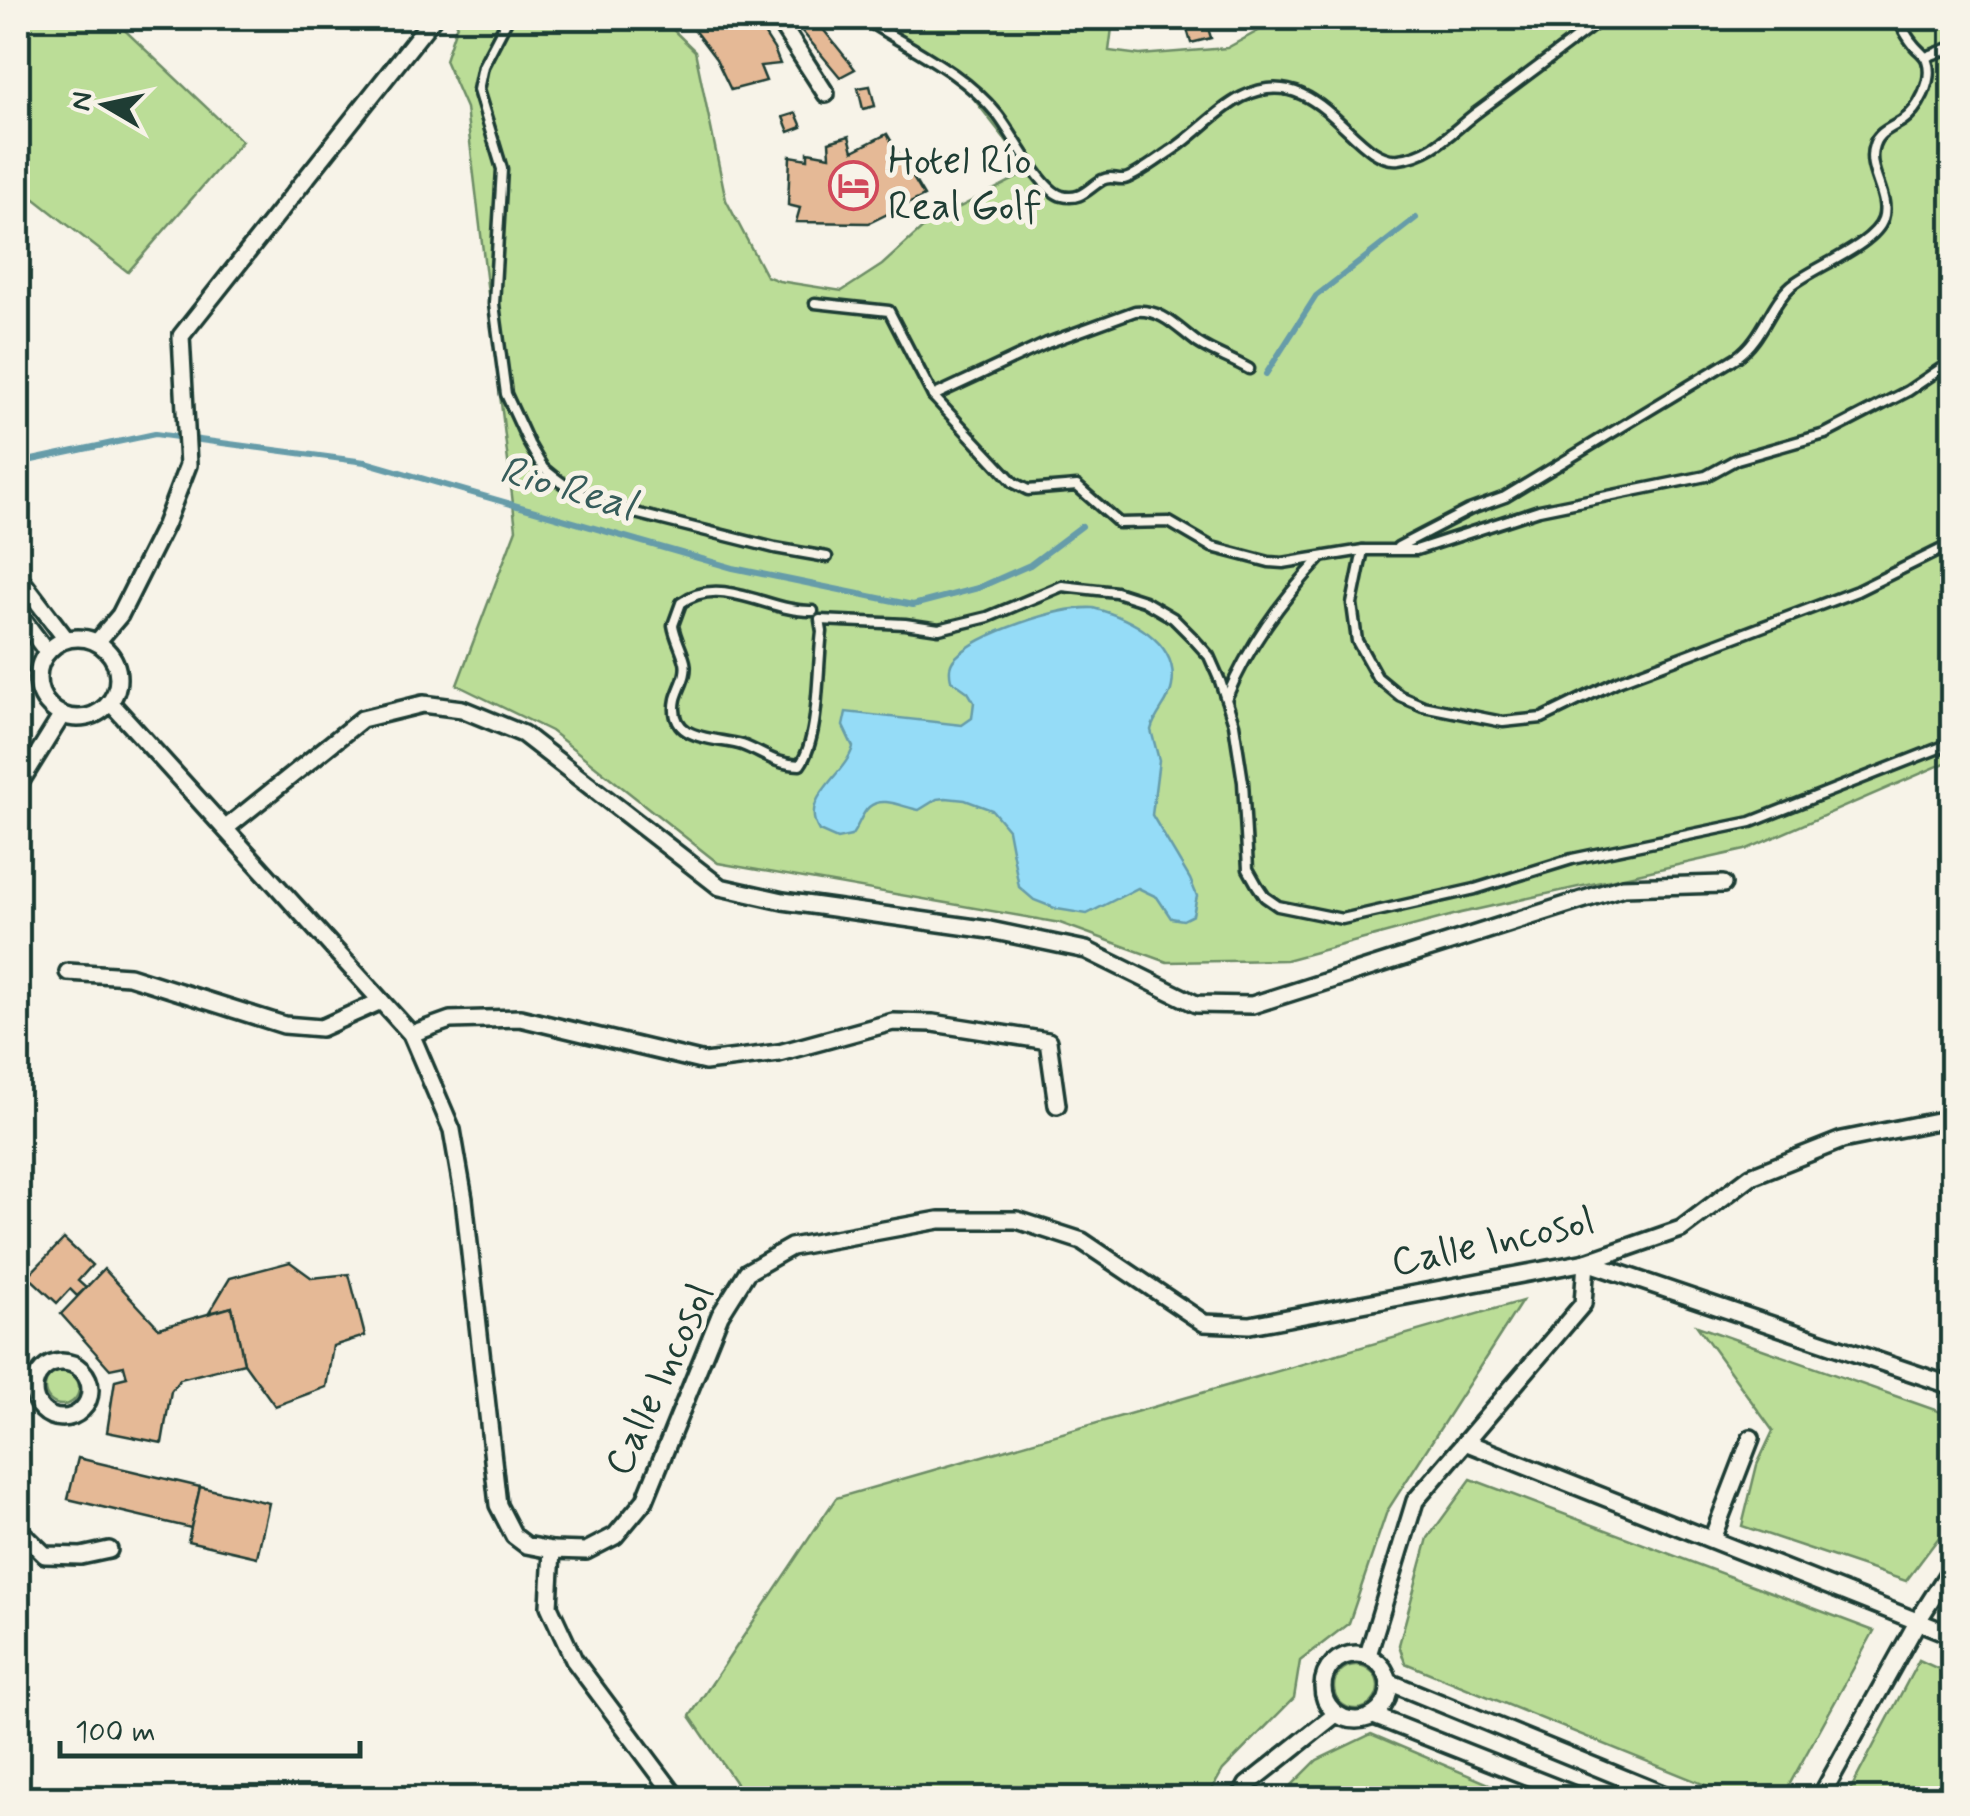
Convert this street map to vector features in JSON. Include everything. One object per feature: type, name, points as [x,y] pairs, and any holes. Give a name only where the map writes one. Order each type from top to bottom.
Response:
[{"type":"street","points":[[97,642],[120,615],[188,465],[181,336],[433,18]]},
{"type":"street","points":[[777,18],[826,94]]},
{"type":"street","points":[[18,576],[66,639]]},
{"type":"street","points":[[18,613],[47,652]]},
{"type":"street","points":[[66,639],[97,642],[113,658],[116,670],[118,681],[110,702],[96,714],[80,718],[62,715],[41,694],[40,665],[47,652],[66,639]]},
{"type":"street","points":[[110,702],[412,1034],[452,1130],[464,1199],[498,1506],[514,1536],[526,1545],[552,1550],[550,1606],[574,1660],[677,1798]]},
{"type":"street","points":[[226,828],[362,719],[423,704],[462,708],[523,734],[720,887],[783,901],[990,930],[1086,950],[1196,1004],[1252,1005],[1623,887],[1723,884]]},
{"type":"street","points":[[18,786],[62,715]]},
{"type":"street","points":[[68,972],[129,976],[284,1024],[321,1028],[381,1000]]},
{"type":"street","points":[[412,1034],[450,1020],[520,1018],[704,1062],[780,1053],[893,1022],[933,1023],[1048,1041],[1057,1106]]},
{"type":"street","name":"Calle Incosol","points":[[552,1550],[586,1551],[614,1536],[645,1500],[720,1315],[747,1272],[791,1247],[940,1220],[1016,1220],[1082,1240],[1204,1323],[1250,1325],[1586,1262],[1681,1229],[1751,1176],[1842,1140],[1952,1118]]},
{"type":"street","points":[[1368,1655],[1415,1501],[1582,1304],[1586,1262],[1952,1386]]},
{"type":"street","points":[[1712,1538],[1751,1438]]},
{"type":"street","points":[[1465,1442],[1952,1635]]},
{"type":"street","points":[[18,1529],[45,1556],[82,1556],[109,1550]]},
{"type":"street","points":[[1820,1798],[1952,1567]]},
{"type":"street","points":[[1374,1716],[1386,1701],[1389,1682],[1382,1666],[1368,1655],[1346,1654],[1324,1676],[1324,1697],[1336,1714],[1354,1721],[1374,1716],[1582,1798]]},
{"type":"street","points":[[1389,1682],[1672,1798]]},
{"type":"street","points":[[1240,1798],[1246,1785],[1336,1714]]},
{"type":"lane","points":[[508,18],[483,66],[478,90],[502,169],[494,304],[506,394],[543,468],[570,489],[607,506],[827,557]]},
{"type":"lane","points":[[863,18],[966,80],[998,114],[1048,186],[1060,196],[1075,197],[1107,178],[1125,179],[1173,150],[1240,98],[1275,90],[1309,97],[1379,157],[1396,160],[1414,156],[1445,142],[1472,116],[1603,18]]},
{"type":"lane","points":[[1394,549],[1469,510],[1505,497],[1749,349],[1790,286],[1860,243],[1882,223],[1885,209],[1872,150],[1885,130],[1916,109],[1923,95],[1928,65],[1897,18]]},
{"type":"lane","points":[[1926,57],[1952,47]]},
{"type":"lane","points":[[815,303],[889,311],[933,396],[1014,484],[1028,490],[1077,486],[1118,523],[1169,522],[1212,547],[1284,564],[1363,550],[1416,550],[1440,545],[1539,510],[1706,476],[1736,459],[1825,434],[1908,391],[1952,361]]},
{"type":"lane","points":[[933,396],[1047,343],[1134,311],[1146,310],[1172,320],[1197,342],[1249,369]]},
{"type":"lane","points":[[1363,550],[1352,604],[1356,641],[1377,677],[1400,696],[1424,706],[1503,722],[1542,718],[1618,680],[1856,591],[1952,544]]},
{"type":"lane","points":[[1226,699],[1251,645],[1278,607],[1322,558]]},
{"type":"lane","points":[[813,612],[794,612],[724,592],[704,593],[681,603],[672,625],[685,661],[676,710],[676,720],[683,730],[696,737],[744,746],[782,764],[800,765],[810,751],[813,732],[820,620],[905,624],[939,630],[988,617],[1062,586],[1116,592],[1144,600],[1173,618],[1209,656],[1234,724],[1243,782],[1248,869],[1265,897],[1278,906],[1342,919],[1475,889],[1572,859],[1751,822],[1952,744]]},
{"type":"green space","points":[[18,18],[112,18],[242,141],[128,272],[18,186]]},
{"type":"green space","points":[[459,18],[661,18],[695,51],[726,200],[766,276],[842,291],[882,265],[927,224],[1030,171],[963,85],[859,18],[1074,18],[1112,28],[1109,51],[1140,55],[1227,48],[1282,18],[1952,18],[1952,760],[1745,850],[1461,913],[1286,960],[1167,962],[1060,923],[718,863],[551,731],[457,685],[516,529],[466,108],[445,60]]},
{"type":"green space","points":[[1522,1301],[1387,1511],[1349,1623],[1300,1661],[1294,1698],[1223,1770],[1207,1798],[746,1798],[690,1716],[836,1498]]},
{"type":"green space","points":[[1697,1326],[1952,1416],[1952,1520],[1906,1581],[1742,1526],[1757,1465],[1773,1431]]},
{"type":"green space","points":[[62,1371],[74,1376],[79,1388],[74,1400],[62,1405],[50,1400],[45,1388],[50,1376]]},
{"type":"green space","points":[[1471,1479],[1874,1631],[1782,1798],[1737,1798],[1405,1663],[1399,1645],[1428,1538]]},
{"type":"green space","points":[[1919,1660],[1952,1675],[1952,1798],[1846,1798]]},
{"type":"green space","points":[[1356,1665],[1371,1672],[1378,1687],[1371,1702],[1356,1709],[1341,1702],[1334,1687],[1341,1672]]},
{"type":"green space","points":[[1371,1734],[1522,1798],[1279,1798],[1317,1760]]},
{"type":"water","points":[[1093,608],[1135,625],[1168,656],[1171,692],[1151,730],[1159,760],[1152,815],[1197,896],[1193,915],[1183,920],[1171,918],[1157,897],[1138,888],[1087,914],[1034,900],[1019,887],[1008,829],[992,810],[965,800],[937,799],[919,810],[881,802],[866,810],[851,836],[837,839],[819,831],[814,819],[818,798],[853,747],[843,726],[846,712],[962,725],[972,718],[974,702],[968,692],[951,680],[950,668],[956,657],[983,639],[1021,623],[1061,611]]},
{"type":"building","points":[[685,18],[754,18],[780,64],[760,66],[766,81],[731,90],[716,59]]},
{"type":"building","points":[[791,18],[814,18],[855,69],[840,77]]},
{"type":"building","points":[[1184,18],[1205,18],[1211,38],[1191,43]]},
{"type":"building","points":[[870,86],[875,106],[863,109],[858,88]]},
{"type":"building","points":[[796,113],[802,127],[789,132],[783,117]]},
{"type":"building","points":[[887,134],[924,196],[869,223],[796,222],[800,208],[788,205],[790,156],[808,159],[808,152],[830,156],[829,142],[849,136],[853,151]]},
{"type":"building","points":[[64,1239],[92,1265],[78,1281],[86,1288],[77,1296],[70,1289],[57,1303],[28,1276]]},
{"type":"building","points":[[290,1262],[312,1278],[349,1274],[365,1336],[333,1346],[326,1387],[275,1406],[244,1363],[232,1307],[209,1313],[230,1278]]},
{"type":"building","points":[[104,1269],[159,1328],[232,1307],[244,1363],[180,1379],[171,1391],[162,1443],[107,1432],[115,1380],[127,1377],[124,1366],[110,1369],[61,1314]]},
{"type":"building","points":[[78,1458],[200,1487],[191,1528],[68,1499]]},
{"type":"building","points":[[200,1487],[269,1503],[257,1557],[188,1541]]},
{"type":"waterway","name":"Rio Real","points":[[1266,374],[1316,296],[1416,218]]},
{"type":"waterway","name":"Rio Real","points":[[18,463],[155,434],[365,462],[733,568],[913,605],[978,588],[1030,565],[1082,526]]},
{"type":"place","name":"Hotel Río Real Golf","points":[[853,185]]}]
